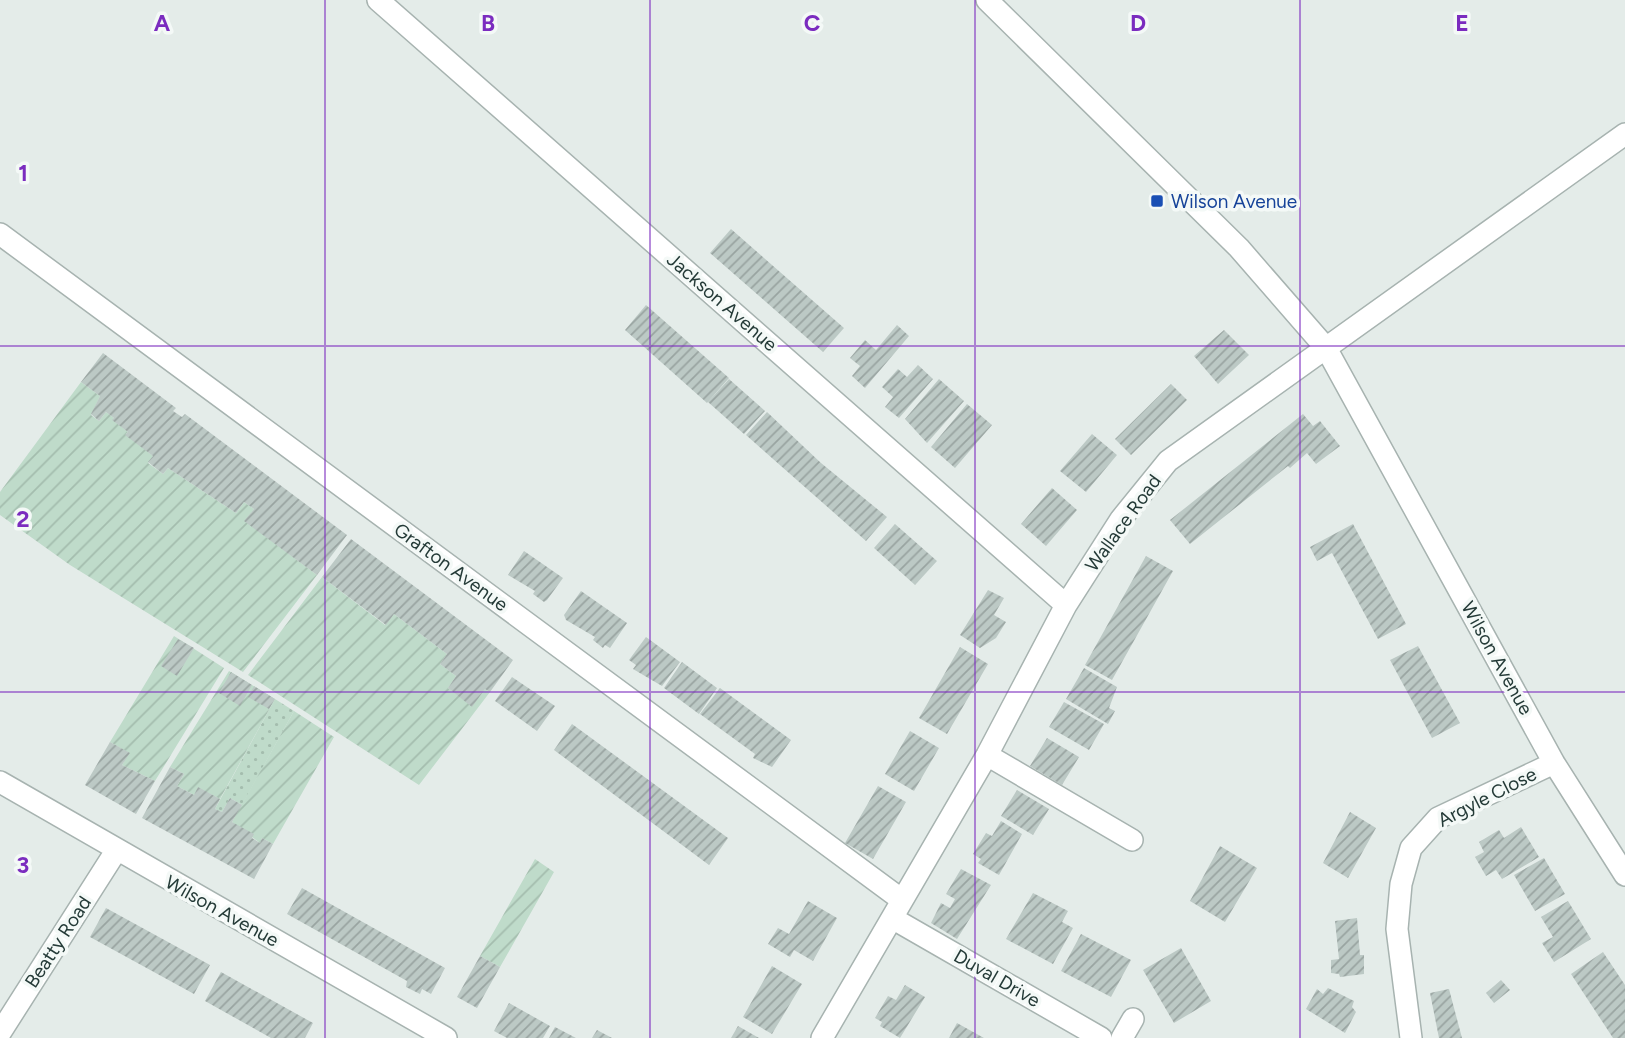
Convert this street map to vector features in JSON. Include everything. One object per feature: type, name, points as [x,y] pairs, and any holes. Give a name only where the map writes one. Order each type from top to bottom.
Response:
[{"type":"street","name":"Jackson Avenue","points":[[378,0],[1066,605]]},
{"type":"street","name":"Wilson Avenue","points":[[988,0],[1239,248],[1326,348],[1554,763],[1625,875]]},
{"type":"street","name":"Wallace Road","points":[[822,1038],[987,755],[1066,605],[1121,519],[1168,461],[1625,134]]},
{"type":"street","name":"Grafton Avenue","points":[[0,234],[897,909]]},
{"type":"street","points":[[987,755],[1132,839]]},
{"type":"street","name":"Argyle Close","points":[[1411,1038],[1397,929],[1401,884],[1411,848],[1438,818],[1554,763]]},
{"type":"street","name":"Wilson Avenue","points":[[0,782],[446,1038]]},
{"type":"street","name":"Beatty Road","points":[[0,1033],[116,851]]},
{"type":"street","name":"Duval Drive","points":[[897,909],[1101,1038]]},
{"type":"street","points":[[1122,1038],[1133,1019]]},
{"type":"green space","points":[[81,382],[100,396],[91,415],[99,421],[106,412],[114,418],[113,420],[128,432],[126,434],[153,456],[148,463],[163,474],[168,468],[236,513],[244,502],[254,509],[245,521],[317,575],[243,672],[70,565],[0,515],[0,492]]},
{"type":"green space","points":[[322,577],[385,625],[394,614],[447,654],[440,664],[456,676],[448,688],[472,706],[485,689],[490,692],[419,785],[248,675]]},
{"type":"green space","points":[[174,636],[224,668],[155,781],[122,765],[129,753],[110,742]]},
{"type":"green space","points":[[229,671],[275,699],[220,799],[198,788],[194,795],[177,786],[184,774],[170,767]]},
{"type":"green space","points":[[275,699],[294,711],[242,805],[230,798],[222,812],[215,809]]},
{"type":"green space","points":[[294,711],[334,737],[273,844],[262,838],[260,843],[232,822]]},
{"type":"green space","points":[[535,859],[554,872],[500,967],[480,956]]},
{"type":"building","points":[[731,229],[844,328],[823,352],[710,253]]},
{"type":"building","points":[[646,305],[729,378],[707,403],[625,330]]},
{"type":"building","points":[[897,325],[909,336],[865,388],[852,376],[860,366],[850,358],[865,340],[876,350]]},
{"type":"building","points":[[1224,330],[1249,355],[1218,384],[1194,356]]},
{"type":"building","points":[[103,353],[176,408],[173,411],[182,417],[185,414],[347,535],[317,575],[244,521],[254,509],[244,502],[236,513],[168,468],[163,474],[148,462],[153,456],[125,435],[128,432],[112,420],[114,418],[106,412],[99,421],[91,414],[100,396],[81,382]]},
{"type":"building","points":[[918,365],[933,379],[899,418],[885,407],[893,397],[882,387],[898,369],[907,377]]},
{"type":"building","points":[[729,379],[765,411],[744,434],[708,402]]},
{"type":"building","points":[[939,379],[964,401],[927,443],[905,419]]},
{"type":"building","points":[[1171,384],[1187,400],[1131,455],[1115,439]]},
{"type":"building","points":[[967,404],[992,425],[955,468],[931,447]]},
{"type":"building","points":[[767,412],[821,463],[887,517],[866,541],[746,435]]},
{"type":"building","points":[[1303,414],[1313,426],[1320,421],[1340,446],[1316,464],[1307,453],[1190,544],[1170,520]]},
{"type":"building","points":[[1092,434],[1117,455],[1086,492],[1060,471]]},
{"type":"building","points":[[1052,488],[1077,510],[1046,546],[1021,524]]},
{"type":"building","points":[[895,524],[937,561],[915,585],[874,548]]},
{"type":"building","points":[[1353,524],[1406,624],[1378,639],[1332,553],[1317,561],[1310,547]]},
{"type":"building","points":[[351,539],[513,660],[490,692],[485,689],[472,707],[448,688],[456,676],[440,664],[447,654],[394,614],[386,625],[322,577]]},
{"type":"building","points":[[524,551],[563,578],[544,602],[533,594],[535,591],[508,575]]},
{"type":"building","points":[[1146,556],[1173,571],[1112,680],[1085,665]]},
{"type":"building","points":[[988,590],[1004,598],[994,615],[1006,622],[996,638],[980,648],[960,635]]},
{"type":"building","points":[[581,591],[627,623],[610,648],[605,645],[603,648],[593,640],[595,637],[566,620],[564,615]]},
{"type":"building","points":[[646,637],[680,662],[662,686],[633,669],[636,665],[629,660]]},
{"type":"building","points":[[178,639],[194,648],[177,676],[161,666]]},
{"type":"building","points":[[1418,646],[1460,723],[1432,738],[1390,660]]},
{"type":"building","points":[[960,647],[988,664],[947,734],[919,718]]},
{"type":"building","points":[[682,662],[717,688],[699,714],[664,688]]},
{"type":"building","points":[[1084,668],[1117,687],[1109,708],[1115,711],[1108,724],[1066,699]]},
{"type":"building","points":[[231,672],[252,685],[240,706],[219,693]]},
{"type":"building","points":[[512,677],[555,706],[537,731],[495,701]]},
{"type":"building","points":[[254,686],[275,699],[269,709],[248,697]]},
{"type":"building","points":[[720,688],[791,740],[772,767],[753,758],[755,754],[700,714]]},
{"type":"building","points":[[1064,702],[1104,724],[1089,750],[1049,727]]},
{"type":"building","points":[[572,724],[728,838],[709,865],[554,750]]},
{"type":"building","points":[[910,731],[939,748],[914,791],[885,774]]},
{"type":"building","points":[[1047,738],[1079,757],[1062,785],[1030,766]]},
{"type":"building","points":[[110,742],[130,753],[122,765],[155,781],[136,814],[85,785]]},
{"type":"building","points":[[170,767],[184,774],[177,786],[194,795],[198,787],[220,799],[215,809],[222,812],[230,798],[242,805],[232,822],[254,834],[252,838],[260,843],[262,838],[273,844],[254,879],[142,818]]},
{"type":"building","points":[[878,786],[906,802],[873,859],[845,843]]},
{"type":"building","points":[[1017,790],[1049,809],[1033,835],[1001,816]]},
{"type":"building","points":[[1350,812],[1376,828],[1348,878],[1323,863]]},
{"type":"building","points":[[1001,821],[1022,834],[999,875],[978,863],[981,859],[973,854],[986,833],[992,836]]},
{"type":"building","points":[[1521,827],[1539,857],[1502,879],[1496,870],[1486,876],[1475,857],[1484,852],[1479,842],[1499,830],[1504,838]]},
{"type":"building","points":[[1220,846],[1257,868],[1225,922],[1190,901]]},
{"type":"building","points":[[1544,858],[1565,894],[1535,911],[1514,875]]},
{"type":"building","points":[[961,869],[991,885],[957,939],[931,923],[941,903],[950,908],[955,899],[946,894]]},
{"type":"building","points":[[302,888],[445,968],[431,994],[422,989],[420,994],[406,987],[407,981],[287,914]]},
{"type":"building","points":[[1033,893],[1068,911],[1062,922],[1073,928],[1053,964],[1006,939]]},
{"type":"building","points":[[808,901],[837,918],[813,961],[794,950],[790,957],[768,944],[778,928],[789,934]]},
{"type":"building","points":[[1568,901],[1591,939],[1554,962],[1542,943],[1553,937],[1541,917]]},
{"type":"building","points":[[106,908],[210,965],[194,994],[90,937]]},
{"type":"building","points":[[1357,918],[1360,955],[1364,955],[1364,974],[1340,977],[1339,974],[1331,973],[1331,960],[1339,959],[1335,921]]},
{"type":"building","points":[[1081,934],[1131,960],[1111,997],[1061,971]]},
{"type":"building","points":[[1181,948],[1211,1001],[1174,1023],[1143,970]]},
{"type":"building","points":[[1603,952],[1625,985],[1625,1038],[1613,1038],[1571,974]]},
{"type":"building","points":[[480,956],[500,967],[477,1008],[457,997]]},
{"type":"building","points":[[772,966],[802,984],[772,1034],[743,1017]]},
{"type":"building","points":[[221,972],[313,1023],[305,1038],[271,1038],[205,1001]]},
{"type":"building","points":[[1501,980],[1510,990],[1494,1003],[1486,993]]},
{"type":"building","points":[[905,985],[925,997],[900,1038],[880,1026],[882,1022],[875,1018],[888,996],[896,1000]]},
{"type":"building","points":[[1328,988],[1354,1001],[1352,1007],[1356,1012],[1345,1033],[1306,1009],[1317,989],[1323,994]]},
{"type":"building","points":[[1449,989],[1462,1038],[1439,1038],[1430,993]]},
{"type":"building","points":[[509,1003],[550,1026],[543,1038],[507,1038],[494,1031]]},
{"type":"building","points":[[957,1023],[984,1038],[949,1038]]},
{"type":"building","points":[[738,1026],[759,1038],[731,1038]]},
{"type":"building","points":[[555,1027],[576,1038],[549,1038]]},
{"type":"building","points":[[597,1030],[612,1038],[592,1038]]},
{"type":"place","name":"Wilson Avenue","points":[[1157,201]]}]
